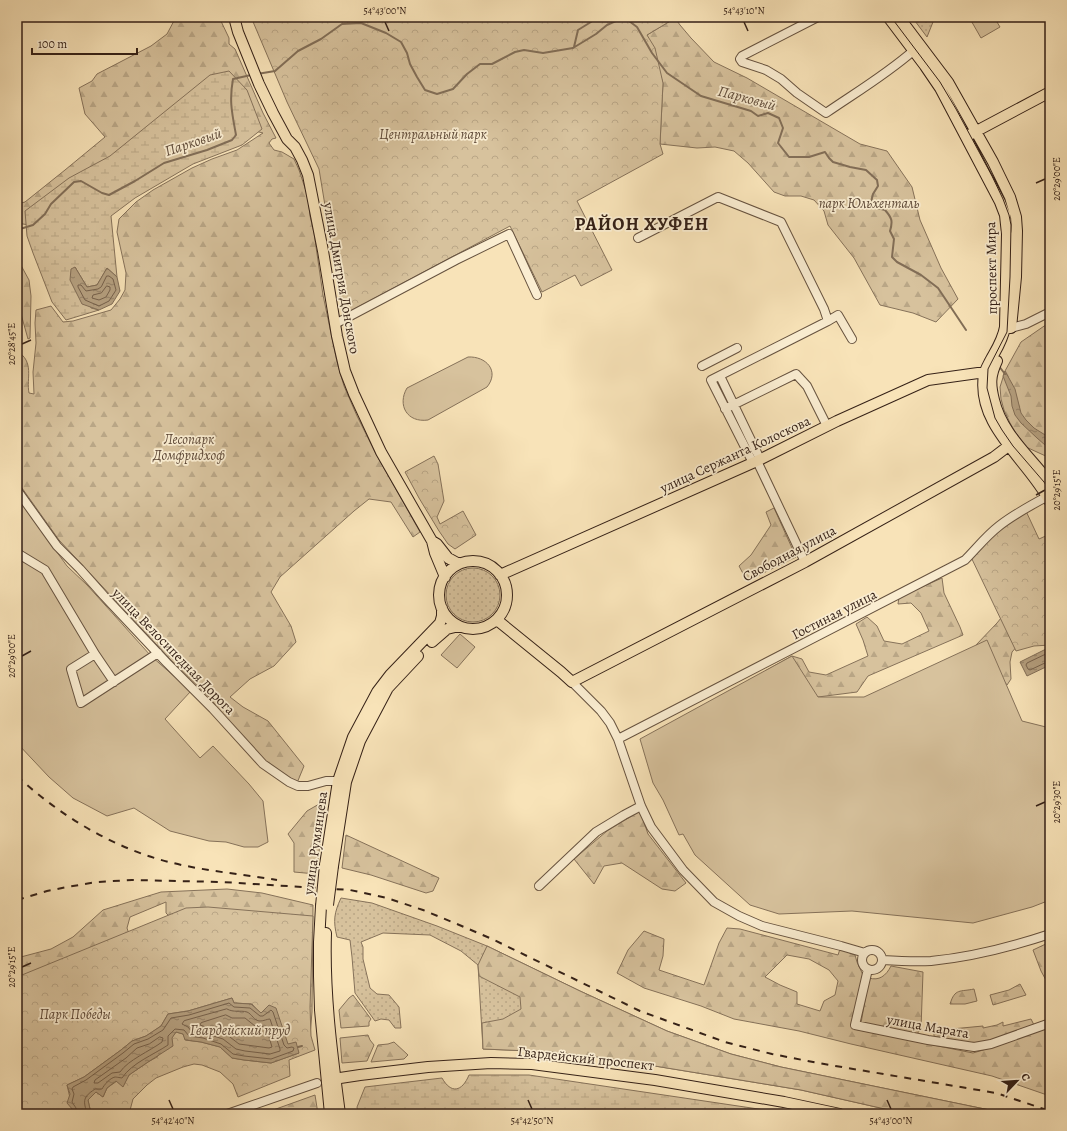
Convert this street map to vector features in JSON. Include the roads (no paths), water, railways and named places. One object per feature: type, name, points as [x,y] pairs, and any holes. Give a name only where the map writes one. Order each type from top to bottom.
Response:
[{"type":"main road","name":"улица Дмитрия Донского","points":[[234,17],[238,32],[259,84],[273,113],[302,160],[308,175],[345,371],[358,406],[381,452],[432,541],[435,553],[445,577]]},
{"type":"main road","name":"проспект Мира","points":[[888,17],[940,88],[989,180],[1005,215],[1008,247],[1005,327],[1008,334]]},
{"type":"main road","name":"проспект Мира","points":[[899,17],[948,82],[976,131],[1010,197],[1016,218],[1017,253],[1008,334],[988,370],[983,392],[991,418],[1012,444],[1050,483]]},
{"type":"main road","points":[[965,137],[1050,92]]},
{"type":"main road","name":"улица Сержанта Колоскова","points":[[500,574],[757,461],[827,426],[928,380],[978,373],[988,370]]},
{"type":"main road","name":"проспект Мира","points":[[1012,444],[1049,498]]},
{"type":"main road","name":"Свободная улица","points":[[572,682],[805,562],[994,457],[1012,444]]},
{"type":"main road","name":"улица Дмитрия Донского","points":[[432,541],[437,544],[448,558],[459,564]]},
{"type":"main road","points":[[481,562],[492,567],[500,574],[506,586],[507,598],[504,610],[497,620],[486,627],[473,629],[460,626],[449,619],[442,608],[440,592],[445,577],[451,570],[459,564],[481,562]]},
{"type":"main road","name":"улица Румянцева","points":[[330,1114],[326,1080],[326,943],[324,906],[338,781],[353,737],[377,692],[390,675],[440,623],[442,608]]},
{"type":"main road","points":[[497,620],[572,682]]},
{"type":"main road","name":"улица Румянцева","points":[[329,865],[346,782],[360,741],[385,693],[396,679],[440,634],[447,629],[460,626]]},
{"type":"main road","name":"Гвардейский проспект","points":[[326,1080],[428,1067],[491,1063],[532,1064],[656,1080],[784,1102],[840,1114]]},
{"type":"main road","name":"улица Румянцева","points":[[326,1080],[340,1114]]},
{"type":"street","points":[[818,17],[742,56],[740,59],[742,62],[766,70],[781,79],[797,94],[826,113],[914,51]]},
{"type":"street","points":[[638,238],[718,197],[781,222],[828,320]]},
{"type":"street","points":[[335,324],[456,260],[509,234],[537,295]]},
{"type":"street","points":[[1008,334],[1050,312]]},
{"type":"street","points":[[757,461],[725,409],[711,380],[838,315],[852,339]]},
{"type":"street","points":[[702,366],[737,348]]},
{"type":"street","points":[[725,409],[796,374],[807,386],[827,426]]},
{"type":"street","points":[[720,376],[734,404],[757,461],[805,562]]},
{"type":"street","name":"улица Велосипедная Дорога","points":[[17,490],[20,500],[57,546],[158,653],[213,708],[263,764],[289,782],[298,786],[308,786],[326,781],[338,781]]},
{"type":"street","name":"Гостиная улица","points":[[618,739],[965,560],[988,535],[1000,525],[1025,509],[1049,498]]},
{"type":"street","points":[[17,554],[45,570],[95,654],[114,682]]},
{"type":"street","points":[[95,654],[71,668],[81,703],[158,653]]},
{"type":"street","points":[[572,682],[601,711],[618,739],[641,806],[651,827],[683,870],[714,902],[739,916],[762,926],[865,953]]},
{"type":"street","points":[[539,886],[596,832],[641,806]]},
{"type":"street","points":[[882,960],[930,961],[985,953],[1050,934]]},
{"type":"street","points":[[870,950],[880,955],[882,960],[880,966],[874,970],[868,969],[864,965],[862,958],[865,953],[870,950]]},
{"type":"street","name":"улица Марата","points":[[868,969],[856,1026],[974,1048],[991,1044],[1050,1023]]},
{"type":"street","name":"Гвардейский проспект","points":[[227,1114],[326,1080]]},
{"type":"water","points":[[75,267],[87,287],[97,285],[107,268],[117,277],[120,291],[112,304],[99,310],[82,304],[70,280],[71,269]]},
{"type":"water","points":[[1005,371],[1015,389],[1021,413],[1034,428],[1050,438],[1050,446],[1045,445],[1037,438],[1015,415],[1011,396],[1003,376]]},
{"type":"water","points":[[1050,647],[1050,665],[1027,676],[1020,662]]},
{"type":"water","name":"Гвардейский пруд","points":[[232,998],[234,1003],[251,1004],[261,1013],[269,1005],[276,1008],[288,1044],[296,1042],[299,1053],[271,1063],[232,1058],[220,1047],[185,1040],[183,1034],[176,1032],[172,1038],[173,1046],[129,1075],[123,1087],[116,1081],[107,1088],[103,1097],[96,1092],[88,1100],[90,1109],[98,1114],[63,1114],[73,1110],[67,1103],[70,1094],[67,1085],[84,1077],[132,1041],[146,1036],[161,1026],[168,1014],[188,1011]]},
{"type":"waterway","points":[[574,47],[578,30],[599,17]]},
{"type":"waterway","name":"Парковый","points":[[257,74],[275,71],[298,51],[321,39],[342,24],[361,23],[386,33],[401,42],[407,53],[410,64],[425,90],[437,94],[453,89],[467,74],[480,64],[492,64],[515,52],[524,50],[543,53],[573,48],[596,34],[607,25],[618,20],[629,21],[637,27],[652,53],[667,73],[701,96],[751,111],[758,116],[768,113],[779,118],[783,128],[778,143],[789,157],[809,157],[825,152],[833,162],[866,170],[877,180],[878,186],[873,194],[871,202],[877,208],[885,210],[892,222],[890,231],[894,239],[892,257],[897,262],[921,275],[938,288],[966,330]]},
{"type":"waterway","name":"Парковый","points":[[20,229],[33,225],[45,214],[51,204],[74,182],[81,181],[102,193],[109,195],[164,163],[207,150],[232,140],[236,135],[231,101],[233,79],[251,75]]},
{"type":"waterway","name":"Парковый","points":[[998,365],[1005,374]]},
{"type":"waterway","points":[[298,1047],[302,1046]]},
{"type":"tram line","points":[[891,17],[940,82],[992,176],[1009,215],[1011,225],[1007,332],[988,369],[987,388],[995,418],[1002,430],[1013,446],[1050,491]]},
{"type":"railway","points":[[17,776],[69,817],[107,839],[128,848],[148,856],[182,865],[277,880]]},
{"type":"railway","points":[[17,900],[67,887],[97,882],[132,880],[222,882],[350,890],[387,898],[423,910],[492,939],[640,1011],[725,1042],[772,1054],[818,1063],[996,1093],[1050,1111]]},
{"type":"district","name":"РАЙОН ХУФЕН","points":[[642,224]]},
{"type":"park label","name":"Центральный парк","points":[[433,134]]},
{"type":"park label","name":"парк Юльхенталь","points":[[869,203]]},
{"type":"park label","name":"Лесопарк Домфридхоф","points":[[189,448]]},
{"type":"park label","name":"Парк Победы","points":[[75,1014]]}]
